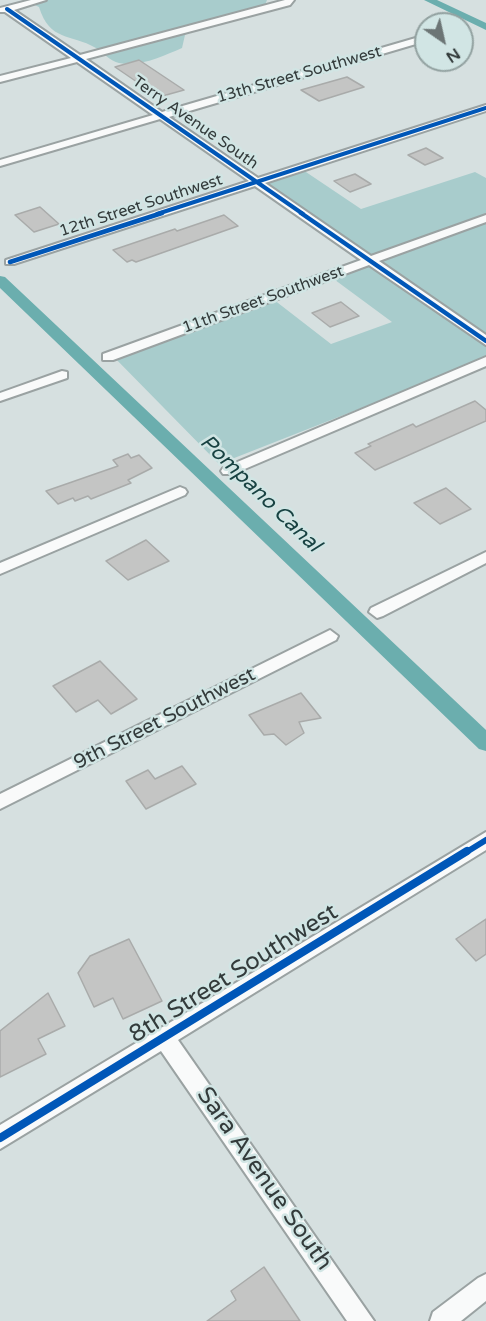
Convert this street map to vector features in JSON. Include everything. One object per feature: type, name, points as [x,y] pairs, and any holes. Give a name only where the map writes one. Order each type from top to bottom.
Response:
[{"type":"street","points":[[3,9],[42,0]]},
{"type":"street","points":[[0,79],[287,3],[290,0]]},
{"type":"street","name":"Terry Avenue South","points":[[3,9],[79,59],[486,341]]},
{"type":"street","name":"13th Street Southwest","points":[[0,163],[414,42]]},
{"type":"street","name":"12th Street Southwest","points":[[10,262],[486,108]]},
{"type":"street","name":"11th Street Southwest","points":[[108,357],[486,218]]},
{"type":"street","points":[[228,471],[486,362]]},
{"type":"street","points":[[0,397],[62,375]]},
{"type":"street","points":[[0,569],[180,492]]},
{"type":"street","points":[[377,612],[486,557]]},
{"type":"street","name":"9th Street Southwest","points":[[0,802],[330,636]]},
{"type":"street","name":"8th Street Southwest","points":[[0,1138],[486,840]]},
{"type":"street","name":"Sara Avenue South","points":[[164,1037],[362,1321]]},
{"type":"street","points":[[442,1321],[486,1286]]},
{"type":"shaded area","points":[[24,0],[267,0],[265,5],[194,29],[185,35],[182,48],[152,60],[127,64],[116,62],[87,43],[55,31],[49,26],[39,7]]},
{"type":"shaded area","points":[[300,168],[361,209],[475,172],[486,178],[486,359],[219,464],[109,352],[269,296],[331,344],[392,322],[331,277],[371,262],[255,180]]},
{"type":"building","points":[[139,60],[184,90],[159,97],[115,67]]},
{"type":"building","points":[[347,77],[364,87],[319,101],[301,90]]},
{"type":"building","points":[[426,148],[443,158],[425,165],[408,155]]},
{"type":"building","points":[[355,174],[371,184],[350,192],[334,181]]},
{"type":"building","points":[[40,207],[59,224],[34,232],[15,215]]},
{"type":"building","points":[[224,215],[238,226],[136,262],[132,260],[127,262],[113,250],[175,229],[177,231]]},
{"type":"building","points":[[341,302],[359,316],[330,327],[312,313]]},
{"type":"building","points":[[475,401],[486,410],[486,421],[375,470],[355,453],[371,446],[368,444],[413,424],[416,427]]},
{"type":"building","points":[[128,454],[131,458],[139,455],[152,468],[128,480],[131,483],[91,499],[88,496],[75,501],[73,498],[58,504],[46,491],[118,466],[113,460]]},
{"type":"building","points":[[446,488],[471,509],[440,524],[414,503]]},
{"type":"building","points":[[146,540],[169,561],[128,580],[106,561]]},
{"type":"building","points":[[100,661],[137,699],[111,714],[98,700],[76,712],[53,686]]},
{"type":"building","points":[[301,693],[321,718],[299,722],[304,733],[286,745],[274,734],[264,735],[249,715]]},
{"type":"building","points":[[182,766],[196,784],[146,809],[126,781],[148,770],[155,779]]},
{"type":"building","points":[[486,919],[486,954],[476,961],[456,939]]},
{"type":"building","points":[[129,939],[162,1001],[123,1019],[113,998],[94,1007],[78,973],[90,956]]},
{"type":"building","points":[[48,993],[65,1026],[38,1039],[46,1054],[0,1077],[0,1031]]},
{"type":"building","points":[[264,1267],[300,1321],[207,1321],[236,1300],[231,1291]]},
{"type":"waterway","points":[[429,0],[486,27]]},
{"type":"waterway","name":"Pompano Canal","points":[[0,280],[486,743]]},
{"type":"cycle path","points":[[7,9],[486,341]]},
{"type":"cycle path","points":[[10,262],[486,108]]},
{"type":"cycle path","points":[[0,1138],[486,840]]}]
